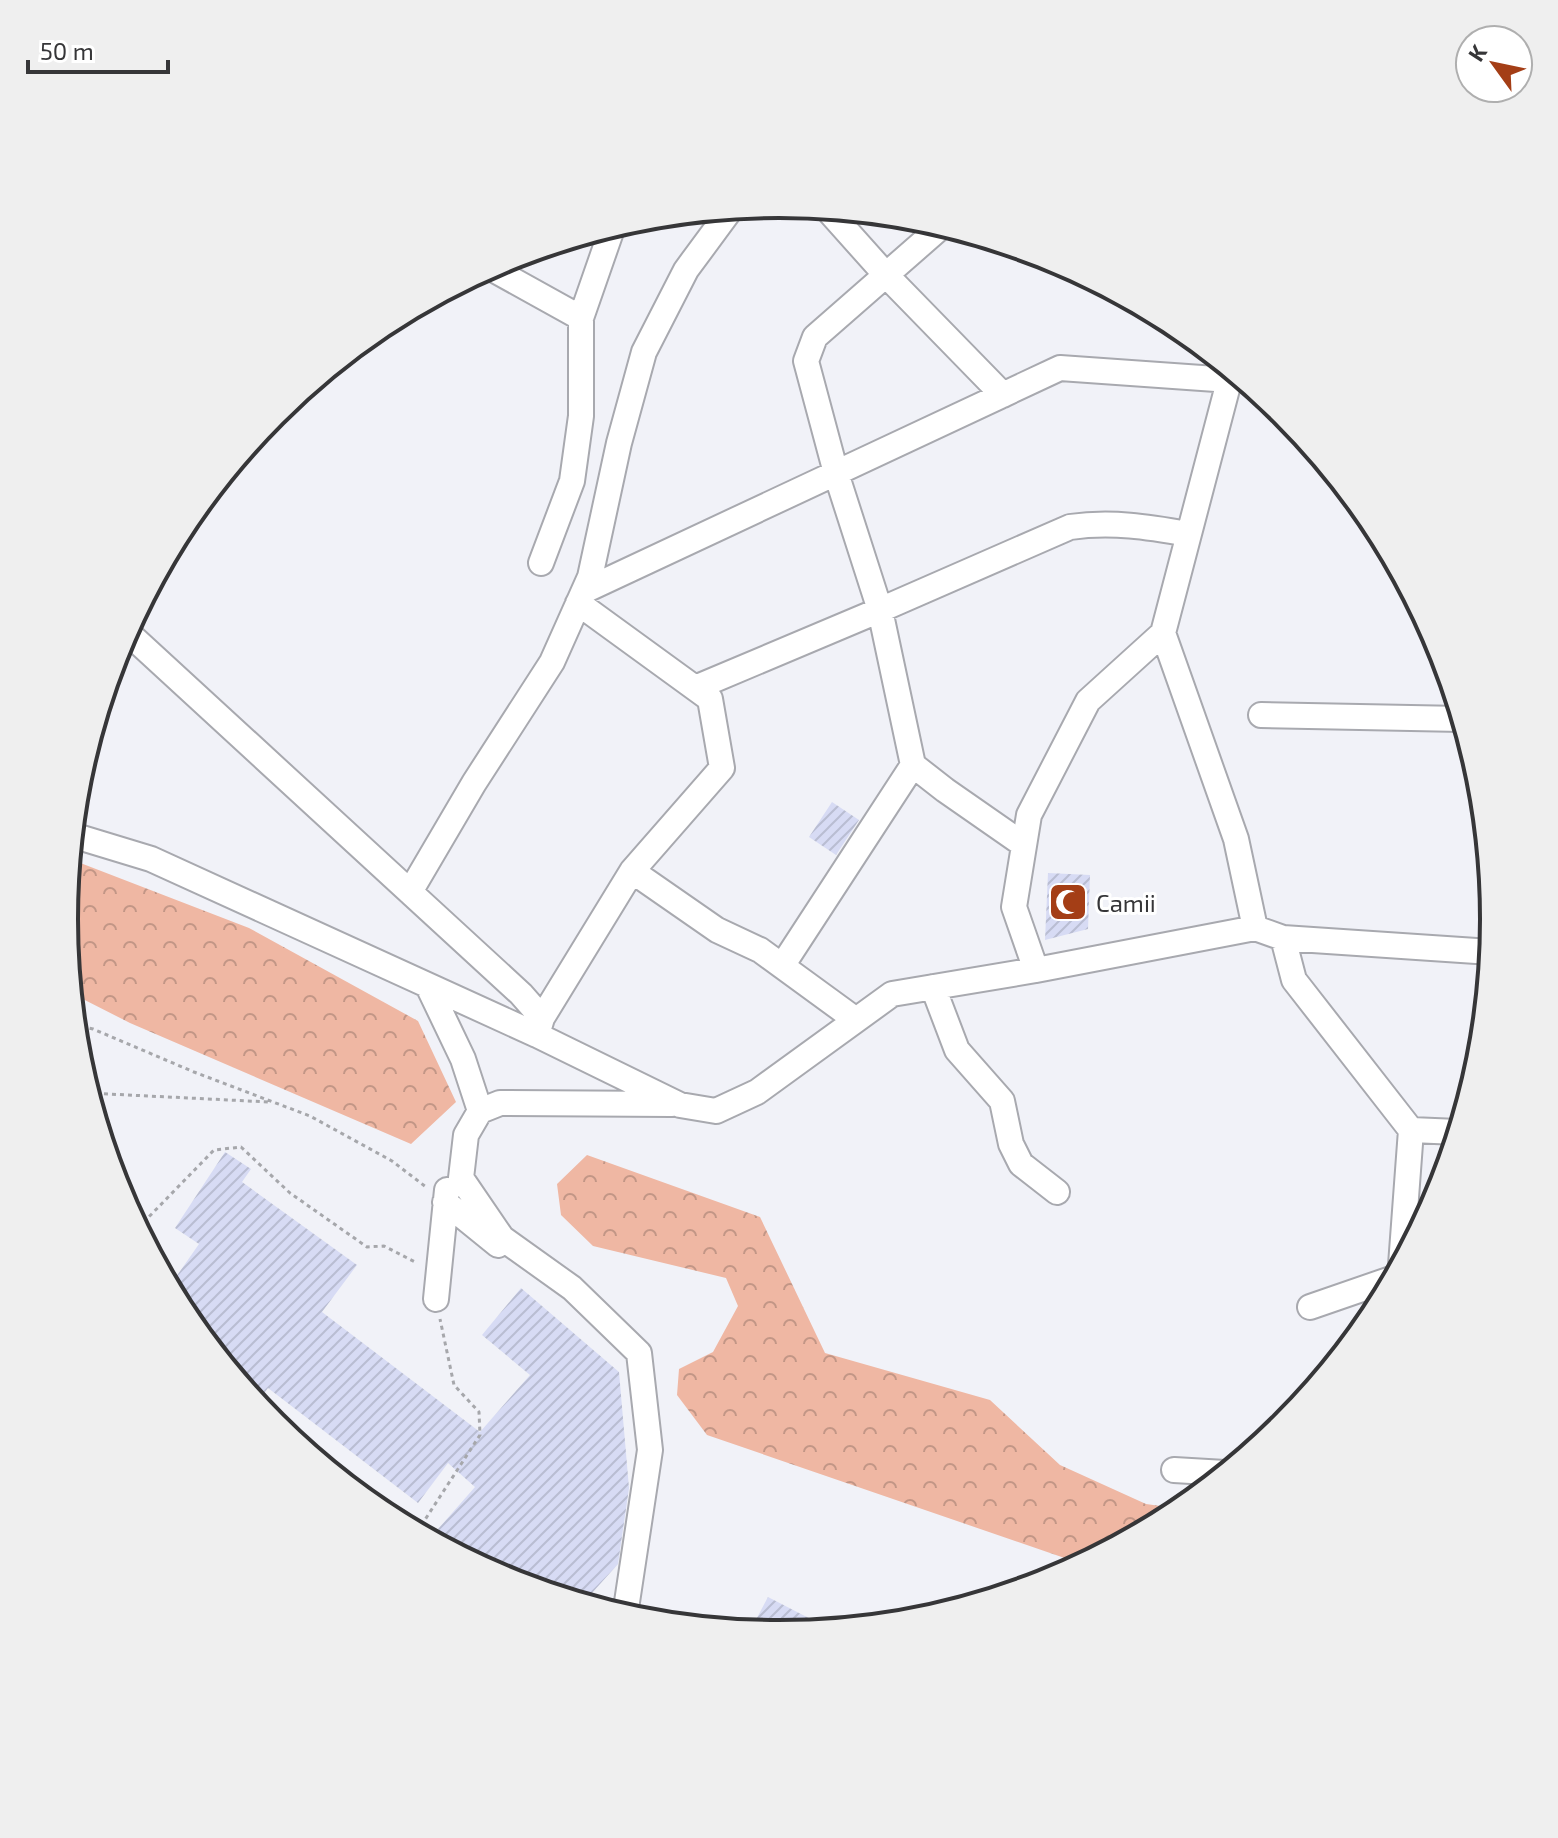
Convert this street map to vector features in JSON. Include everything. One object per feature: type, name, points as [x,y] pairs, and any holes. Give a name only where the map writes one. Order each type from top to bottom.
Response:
[{"type":"street","points":[[410,892],[474,783],[552,662],[590,577],[619,443],[644,352],[686,270],[722,221]]},
{"type":"street","points":[[838,221],[1003,395]]},
{"type":"street","points":[[932,235],[815,337],[806,361],[836,473],[880,610],[913,765],[1024,845]]},
{"type":"street","points":[[541,563],[572,481],[581,416],[581,318],[608,239]]},
{"type":"street","points":[[503,275],[581,318]]},
{"type":"street","points":[[581,597],[1060,368],[1220,375]]},
{"type":"street","points":[[1036,970],[1014,907],[1029,815],[1088,701],[1163,633],[1229,382]]},
{"type":"street","points":[[695,688],[1070,527],[1100,523],[1135,524],[1189,534]]},
{"type":"street","points":[[539,1027],[632,871],[722,768],[710,699],[581,597]]},
{"type":"street","points":[[1163,633],[1236,839],[1255,928]]},
{"type":"street","points":[[136,640],[521,994],[539,1027]]},
{"type":"street","points":[[1261,715],[1450,719]]},
{"type":"street","points":[[782,966],[913,765]]},
{"type":"street","points":[[83,838],[151,859],[429,988],[539,1027],[680,1105]]},
{"type":"street","points":[[632,871],[717,930],[760,950],[856,1020]]},
{"type":"street","points":[[626,1603],[650,1450],[639,1353],[572,1288],[502,1238],[461,1178],[466,1135],[480,1111],[500,1103],[680,1105],[716,1111],[757,1092],[892,994],[1255,928],[1283,938],[1479,951]]},
{"type":"street","points":[[1283,938],[1294,980],[1411,1130],[1403,1238]]},
{"type":"street","points":[[933,987],[957,1050],[1002,1101],[1011,1144],[1021,1164],[1057,1192]]},
{"type":"street","points":[[429,988],[463,1059],[480,1111]]},
{"type":"street","points":[[1411,1130],[1447,1132]]},
{"type":"street","points":[[436,1299],[450,1176],[463,1162]]},
{"type":"street","points":[[445,1202],[527,1268],[572,1288]]},
{"type":"street","points":[[1310,1307],[1377,1284]]},
{"type":"street","points":[[1174,1470],[1210,1472]]},
{"type":"path","points":[[87,1028],[310,1116],[392,1161],[445,1202]]},
{"type":"path","points":[[100,1094],[272,1102]]},
{"type":"path","points":[[146,1220],[214,1150],[241,1147],[290,1193],[367,1247],[384,1246],[438,1274]]},
{"type":"path","points":[[423,1523],[480,1435],[479,1412],[454,1385],[436,1299]]},
{"type":"green space","points":[[81,863],[249,928],[418,1021],[456,1102],[411,1144],[130,1023],[83,999],[78,919]]},
{"type":"green space","points":[[587,1155],[760,1217],[825,1353],[990,1400],[1060,1465],[1146,1504],[1161,1506],[1066,1558],[707,1435],[677,1395],[679,1369],[713,1352],[738,1306],[726,1278],[593,1246],[561,1215],[557,1184]]},
{"type":"building","points":[[832,802],[859,820],[836,855],[809,837]]},
{"type":"building","name":"Camii","points":[[1048,873],[1090,875],[1088,929],[1045,940]]},
{"type":"building","points":[[225,1152],[251,1169],[242,1182],[357,1265],[322,1312],[480,1432],[530,1375],[482,1335],[521,1288],[619,1372],[629,1488],[618,1564],[591,1594],[511,1567],[445,1535],[438,1529],[475,1487],[448,1463],[418,1503],[268,1388],[264,1394],[223,1346],[176,1276],[199,1244],[175,1228]]},
{"type":"building","points":[[768,1597],[810,1619],[779,1620],[756,1619]]},
{"type":"place","name":"Camii","points":[[1068,902]]}]
